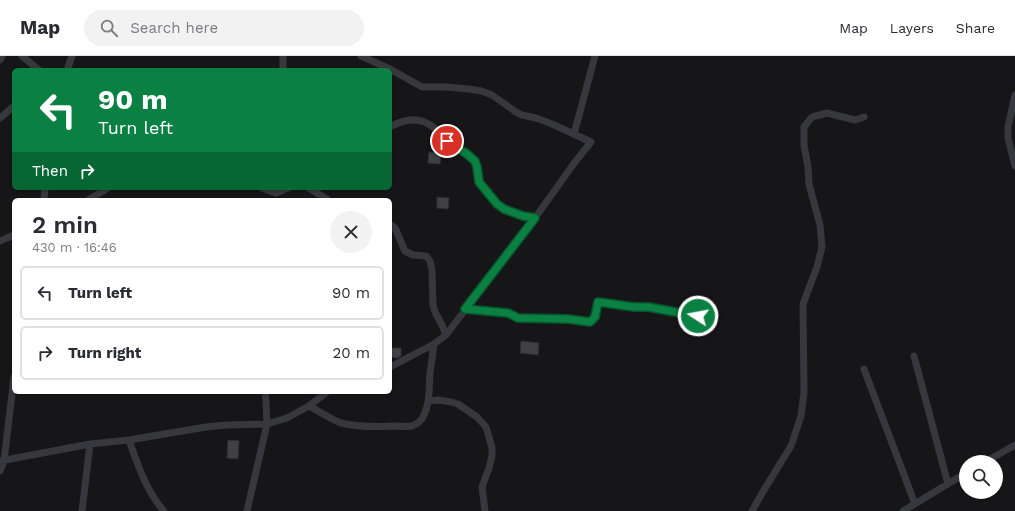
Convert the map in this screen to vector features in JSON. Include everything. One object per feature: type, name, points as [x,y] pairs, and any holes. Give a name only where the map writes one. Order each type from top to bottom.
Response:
[{"type":"street","points":[[0,60],[2,56]]},
{"type":"street","points":[[22,56],[37,68]]},
{"type":"street","points":[[68,68],[72,56]]},
{"type":"street","points":[[283,56],[283,68]]},
{"type":"street","points":[[361,56],[388,68]]},
{"type":"street","points":[[574,134],[595,56]]},
{"type":"street","points":[[392,70],[422,87],[469,89],[492,94],[522,115],[542,120],[591,142],[446,335],[434,344],[392,366]]},
{"type":"street","points":[[1015,95],[1008,127],[1008,138],[1013,153],[1015,166]]},
{"type":"street","points":[[0,118],[12,108]]},
{"type":"street","points":[[752,511],[791,446],[801,416],[804,392],[803,304],[817,267],[822,247],[820,225],[809,184],[804,145],[804,127],[812,117],[827,113],[855,120],[864,117]]},
{"type":"street","points":[[392,126],[400,121],[410,119],[421,120],[433,126],[447,141],[472,157],[476,163],[479,182],[497,204],[504,209],[523,216],[535,218]]},
{"type":"street","points":[[91,198],[105,190]]},
{"type":"street","points":[[267,190],[276,194]]},
{"type":"street","points":[[312,190],[325,198]]},
{"type":"street","points":[[392,226],[395,228],[405,251],[413,255],[426,256],[430,261],[433,279],[433,305],[446,335]]},
{"type":"street","points":[[0,241],[12,236]]},
{"type":"street","points":[[465,309],[508,313],[518,318],[568,319],[590,322],[595,317],[598,302],[634,307],[648,307],[698,316]]},
{"type":"street","points":[[308,406],[342,423],[368,426],[410,426],[419,422],[424,417],[428,401],[434,344]]},
{"type":"street","points":[[914,356],[948,484]]},
{"type":"street","points":[[864,369],[915,504]]},
{"type":"street","points":[[0,471],[12,391]]},
{"type":"street","points":[[247,511],[267,424],[265,394]]},
{"type":"street","points":[[2,461],[90,444],[130,440],[206,427],[267,424],[287,418],[308,406],[324,394]]},
{"type":"street","points":[[428,401],[439,400],[458,404],[477,417],[486,427],[492,448],[492,456],[482,487],[485,511]]},
{"type":"street","points":[[130,440],[146,486],[164,511]]},
{"type":"street","points":[[82,511],[90,444]]},
{"type":"street","points":[[997,455],[1015,445]]},
{"type":"street","points":[[903,511],[959,477]]},
{"type":"building","points":[[429,152],[441,153],[440,164],[428,163]]},
{"type":"building","points":[[437,197],[449,198],[448,209],[437,208]]},
{"type":"building","points":[[521,341],[539,343],[538,355],[520,353]]},
{"type":"building","points":[[392,348],[401,348],[401,356],[397,358],[392,357]]},
{"type":"building","points":[[228,440],[239,441],[238,459],[227,458]]},
{"type":"route","points":[[447,141],[472,157],[476,163],[479,182],[497,204],[504,209],[523,216],[535,218],[465,309],[508,313],[518,318],[568,319],[590,322],[595,317],[598,302],[634,307],[648,307],[698,316]]}]
